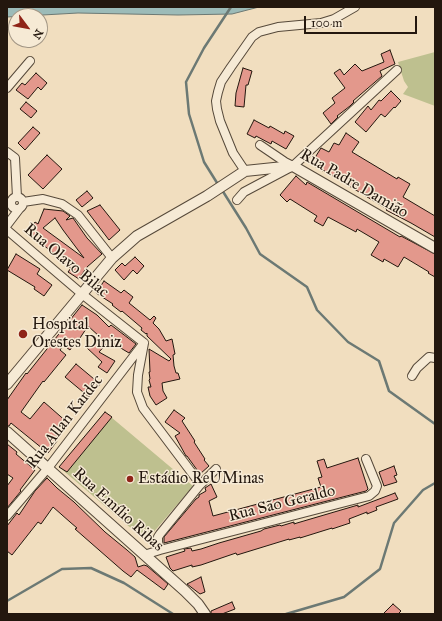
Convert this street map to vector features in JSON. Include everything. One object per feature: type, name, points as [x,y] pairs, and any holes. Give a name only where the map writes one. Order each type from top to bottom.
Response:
[{"type":"street","points":[[245,171],[233,154],[217,109],[216,101],[221,82],[231,67],[252,37],[259,32],[278,27],[321,23],[334,19],[355,7]]},
{"type":"street","points":[[7,88],[30,61]]},
{"type":"street","points":[[237,200],[244,192],[293,166],[397,70]]},
{"type":"street","name":"Rua Padre Damião","points":[[260,145],[285,162],[435,248]]},
{"type":"street","points":[[7,152],[15,158],[20,202],[7,226]]},
{"type":"street","points":[[7,384],[112,258],[138,236],[207,196],[245,171],[293,166]]},
{"type":"street","points":[[9,205],[14,197],[20,202],[43,199],[62,204],[78,215],[112,258]]},
{"type":"street","name":"Rua Olavo Bilac","points":[[7,230],[82,294],[144,343]]},
{"type":"street","points":[[144,343],[138,375],[137,392],[142,408],[198,481],[199,486]]},
{"type":"street","name":"Rua Allan Kardec","points":[[7,516],[48,468],[144,343]]},
{"type":"street","points":[[412,376],[417,368],[428,357],[435,358]]},
{"type":"street","name":"Rua Emílio Ribas","points":[[7,432],[185,591],[198,604],[205,614]]},
{"type":"street","name":"Rua São Geraldo","points":[[160,550],[369,496],[375,491],[377,486],[366,459]]},
{"type":"street","points":[[144,555],[160,550],[158,538],[160,534],[199,486],[216,469]]},
{"type":"green space","points":[[435,52],[435,106],[403,94],[408,87],[404,81],[398,62]]},
{"type":"green space","name":"Estádio ReUMinas","points":[[105,412],[193,486],[146,541],[59,467]]},
{"type":"water","points":[[7,7],[259,7],[232,14],[178,15],[78,13],[48,15],[48,8],[8,8],[7,17]]},
{"type":"building","points":[[390,50],[395,64],[380,71],[382,76],[337,116],[338,117],[331,124],[323,113],[335,103],[332,98],[345,88],[334,73],[340,69],[344,75],[355,64],[362,71],[384,62],[381,54]]},
{"type":"building","points":[[243,68],[252,71],[248,85],[246,85],[244,107],[235,106],[236,93]]},
{"type":"building","points":[[36,73],[47,83],[41,90],[38,87],[28,99],[16,90],[22,83],[25,85]]},
{"type":"building","points":[[391,91],[401,101],[385,117],[381,114],[366,132],[355,122],[368,106],[371,110],[379,100],[381,101]]},
{"type":"building","points":[[26,102],[37,111],[31,118],[20,109]]},
{"type":"building","points":[[254,120],[269,128],[270,126],[284,134],[285,131],[294,136],[286,149],[272,141],[271,144],[256,136],[255,138],[247,134]]},
{"type":"building","points":[[33,127],[40,133],[25,150],[18,143]]},
{"type":"building","points":[[346,133],[359,142],[352,152],[397,179],[398,177],[410,184],[403,197],[435,216],[435,237],[386,210],[387,209],[311,164],[321,148],[329,152],[334,143],[339,145]]},
{"type":"building","points":[[47,155],[62,169],[43,189],[28,175]]},
{"type":"building","points":[[296,176],[306,185],[307,182],[400,237],[401,236],[435,254],[435,277],[404,257],[398,267],[384,259],[383,262],[371,255],[379,242],[357,229],[356,232],[328,217],[323,226],[314,221],[317,216],[290,199],[287,202],[280,195]]},
{"type":"building","points":[[87,191],[93,198],[82,207],[76,200]]},
{"type":"building","points":[[100,205],[120,230],[109,240],[87,211]]},
{"type":"building","points":[[44,209],[63,211],[70,216],[66,220],[73,218],[87,238],[102,254],[87,267],[79,279],[68,272],[71,268],[42,244],[27,234],[35,222],[38,224]],"holes":[[[55,218],[84,258],[43,228]]]},
{"type":"building","points":[[16,254],[40,269],[37,274],[52,285],[44,296],[34,289],[35,287],[7,270]]},
{"type":"building","points":[[135,257],[144,266],[137,274],[133,270],[124,280],[115,270],[122,263],[125,266]]},
{"type":"building","points":[[104,281],[121,293],[124,290],[133,297],[129,303],[150,320],[154,316],[156,318],[153,323],[159,329],[166,341],[172,339],[175,354],[173,355],[174,366],[180,379],[162,383],[163,391],[167,398],[156,405],[150,396],[148,387],[151,387],[149,380],[149,349],[169,361],[171,359],[147,336],[147,333],[146,334],[141,330],[142,328],[122,311],[121,312],[112,305],[113,304],[96,293]]},
{"type":"building","points":[[82,305],[97,315],[109,327],[111,325],[136,344],[129,353],[109,341],[99,352],[115,361],[107,373],[98,367],[102,362],[86,347],[88,344],[91,347],[100,337],[88,326],[70,350],[63,345],[60,350],[66,355],[44,382],[43,381],[21,412],[30,419],[44,402],[68,423],[54,439],[57,441],[48,453],[11,423],[7,426],[7,400],[26,373],[27,374]]},
{"type":"building","points":[[76,364],[100,384],[89,397],[65,377]]},
{"type":"building","points":[[174,410],[185,418],[182,421],[195,441],[194,442],[205,459],[204,460],[209,466],[200,474],[186,456],[175,436],[180,433],[165,422]]},
{"type":"building","points":[[105,412],[112,417],[67,472],[59,467]]},
{"type":"building","points":[[7,444],[17,452],[16,454],[35,470],[7,508],[7,486],[13,478],[7,474]]},
{"type":"building","points":[[358,458],[368,489],[366,491],[164,543],[164,537],[199,497],[199,495],[206,491],[205,488],[211,484],[217,497],[209,501],[213,516],[321,487],[318,478],[322,477],[317,461],[324,459],[327,468]]},
{"type":"building","points":[[394,466],[397,475],[394,476],[397,482],[384,486],[379,472]]},
{"type":"building","points":[[47,478],[105,532],[135,557],[138,567],[144,565],[147,566],[168,584],[164,590],[137,570],[131,577],[75,529],[77,528],[53,507],[41,524],[38,522],[12,555],[7,551],[7,526],[17,513],[19,515],[35,491]]},
{"type":"building","points":[[395,493],[398,499],[376,507],[377,510],[349,519],[350,523],[300,538],[289,539],[237,555],[236,553],[201,565],[192,567],[192,565],[173,571],[170,568],[166,557],[185,551],[184,549],[191,548],[192,551],[201,549],[264,529],[294,522],[294,524],[358,505],[358,507]]},
{"type":"building","points":[[201,577],[205,592],[200,594],[187,584]]},
{"type":"building","points":[[232,602],[235,609],[222,614],[211,614],[211,611]]},
{"type":"building","points":[[393,604],[401,611],[398,614],[383,614]]},
{"type":"waterway","points":[[219,186],[204,162],[189,114],[186,82],[204,48],[231,7]]},
{"type":"waterway","points":[[222,190],[246,228],[260,254],[307,287],[317,310],[348,342],[379,361],[389,391],[435,424]]},
{"type":"waterway","points":[[286,614],[344,597],[380,569],[394,523],[423,490],[435,483]]},
{"type":"waterway","points":[[7,601],[62,569],[91,568],[124,583],[173,614]]},
{"type":"place","name":"Hospital Orestes Diniz","points":[[23,334]]},
{"type":"place","name":"Estádio ReUMinas","points":[[130,479]]}]
